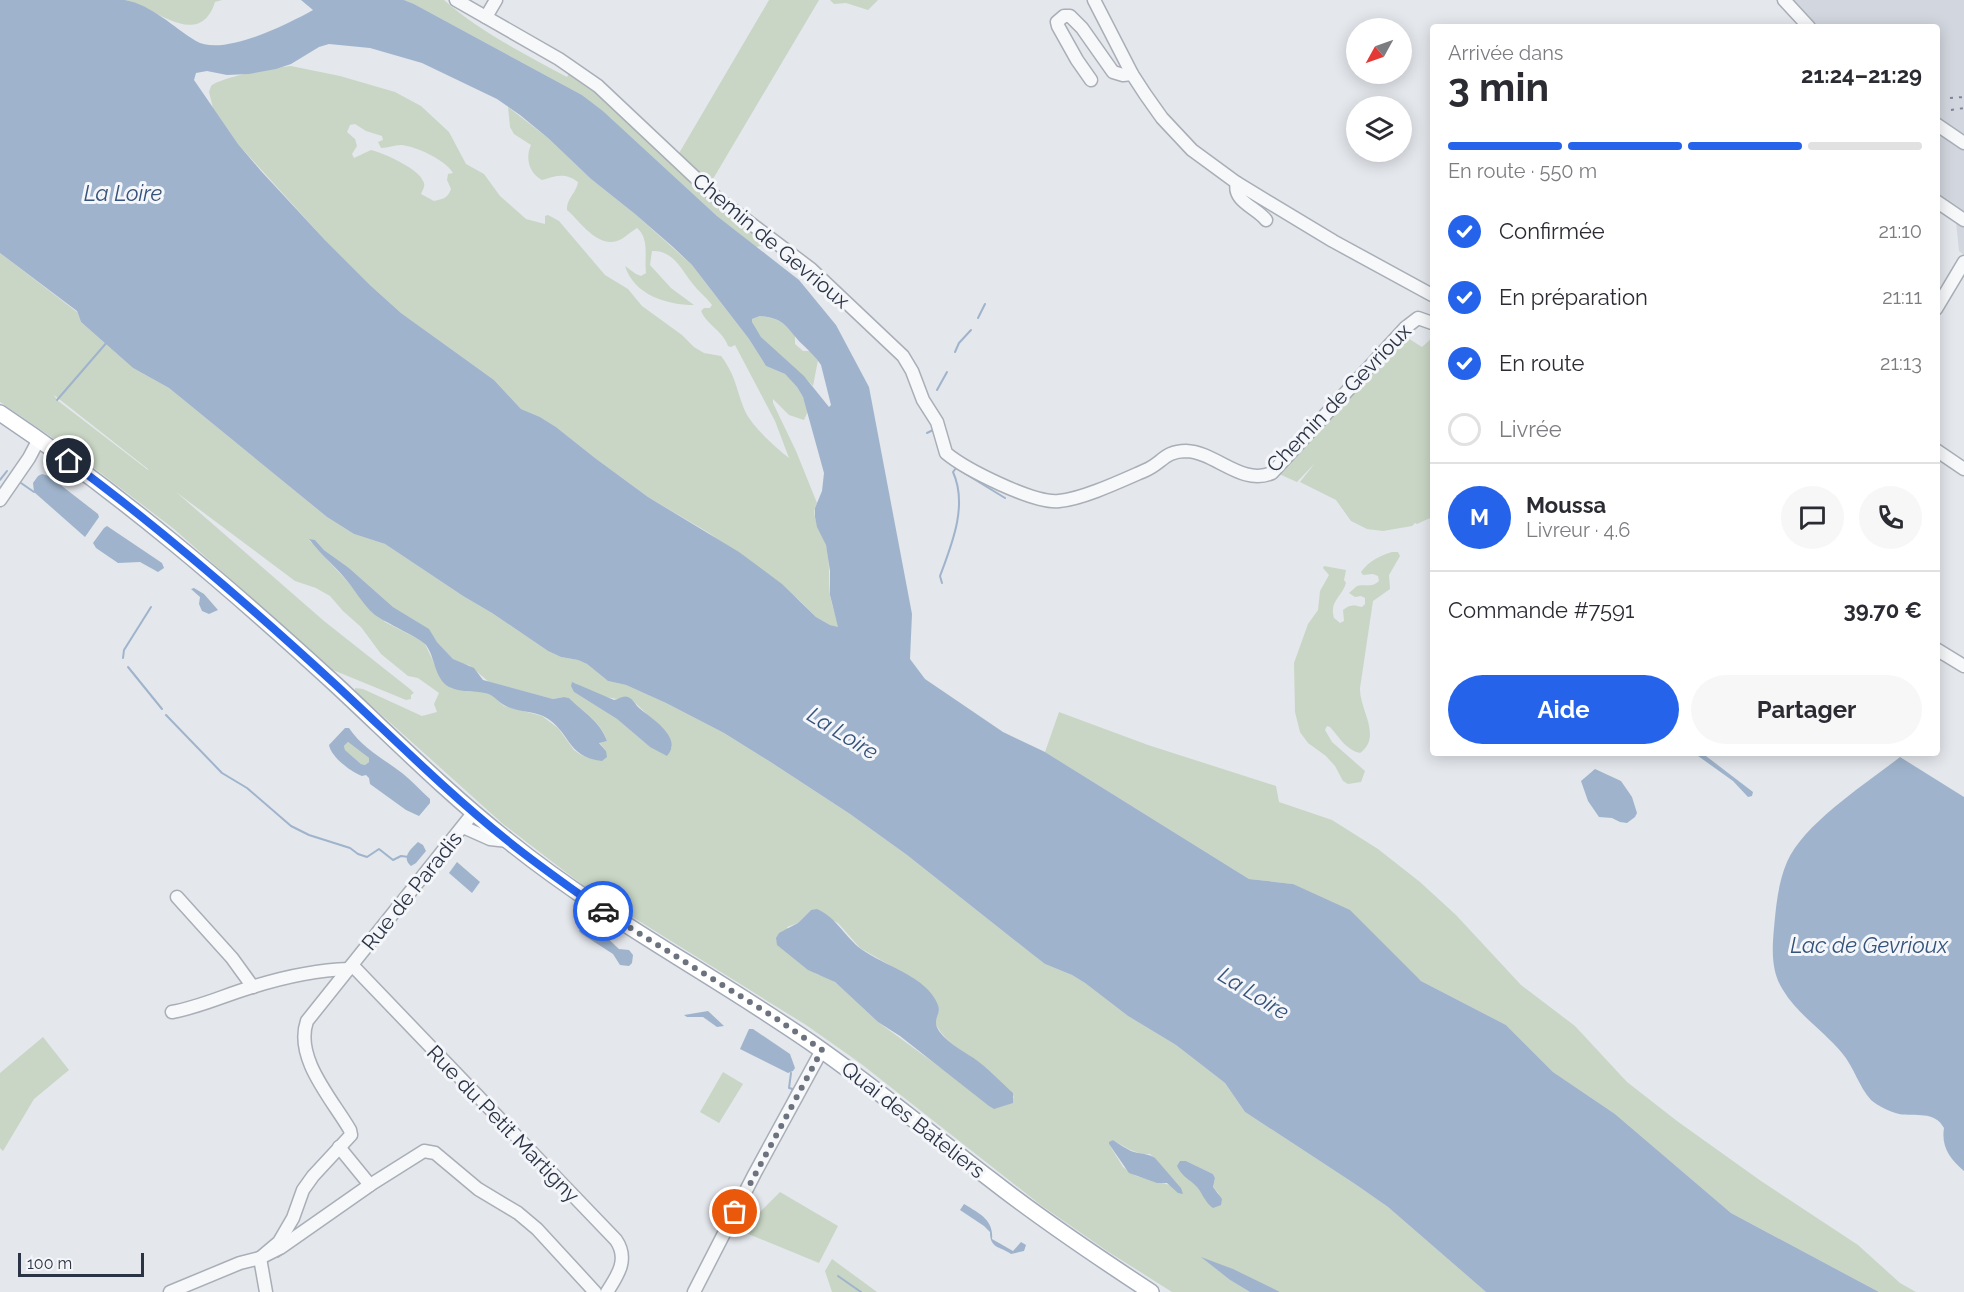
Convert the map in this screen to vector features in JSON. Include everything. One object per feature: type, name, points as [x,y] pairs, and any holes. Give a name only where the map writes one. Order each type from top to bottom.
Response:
[{"type":"main road","name":"Quai des Bateliers","points":[[0,413],[108,490],[200,565],[336,685],[474,813],[508,841],[603,911],[774,1017],[822,1050],[1027,1207],[1151,1292]]},
{"type":"street","name":"Chemin de Gevrioux","points":[[456,0],[559,59],[598,87],[717,198],[810,269],[855,313],[894,346],[909,365],[923,400],[934,416],[946,453],[1014,490],[1043,500],[1059,501],[1115,484],[1148,470],[1167,454],[1177,452],[1188,451],[1201,454],[1241,473],[1256,476],[1272,473],[1405,328],[1418,318],[1430,322]]},
{"type":"street","points":[[486,17],[496,0]]},
{"type":"street","points":[[1094,0],[1132,74],[1162,118],[1206,162],[1333,241],[1430,294]]},
{"type":"street","points":[[1784,0],[1806,24]]},
{"type":"street","points":[[1091,81],[1058,26],[1057,22],[1064,16],[1070,16],[1082,28],[1113,72],[1123,75],[1132,74]]},
{"type":"street","points":[[1940,127],[1964,143]]},
{"type":"street","points":[[1237,183],[1235,190],[1239,197],[1266,220]]},
{"type":"street","points":[[1940,204],[1964,220]]},
{"type":"street","points":[[1940,302],[1964,262]]},
{"type":"street","points":[[0,500],[39,439]]},
{"type":"street","points":[[1940,453],[1964,469]]},
{"type":"street","points":[[1940,651],[1964,666]]},
{"type":"street","name":"Rue de Paradis","points":[[350,967],[474,813]]},
{"type":"street","points":[[463,828],[490,839],[508,841]]},
{"type":"street","points":[[177,897],[232,958],[253,987]]},
{"type":"street","points":[[172,1012],[194,1008],[253,987],[322,970],[350,967]]},
{"type":"street","points":[[260,1258],[279,1242],[303,1190],[323,1163],[351,1135],[351,1130],[310,1067],[304,1044],[307,1021],[350,967]]},
{"type":"street","name":"Rue du Petit Martigny","points":[[350,967],[616,1240],[622,1251],[622,1262],[620,1272],[607,1292]]},
{"type":"street","points":[[694,1292],[822,1050]]},
{"type":"street","points":[[339,1147],[370,1185]]},
{"type":"street","points":[[170,1292],[240,1263],[260,1258],[317,1224],[370,1185],[424,1151],[435,1153],[478,1189],[504,1203],[527,1220],[596,1292]]},
{"type":"street","points":[[260,1258],[266,1292]]},
{"type":"shaded area","points":[[1776,0],[1964,0],[1964,255],[1959,251],[1956,222],[1940,210],[1940,24],[1798,24]]},
{"type":"green space","points":[[125,0],[222,0],[215,2],[210,14],[203,21],[186,25]]},
{"type":"green space","points":[[404,0],[444,0],[488,32],[535,60],[567,77],[571,69],[607,97],[728,214],[775,245],[804,269],[846,306],[834,300],[808,273],[787,257],[765,245],[756,247],[717,216],[603,111],[582,95]]},
{"type":"green space","points":[[769,0],[819,0],[710,184],[678,155]]},
{"type":"green space","points":[[830,0],[878,0],[868,10],[846,3],[834,4]]},
{"type":"green space","points":[[291,66],[340,76],[395,92],[421,106],[449,132],[466,164],[484,174],[500,196],[526,219],[545,224],[545,216],[548,215],[559,221],[605,275],[628,289],[642,306],[682,335],[694,347],[704,353],[721,356],[736,384],[746,413],[754,425],[789,458],[775,421],[735,345],[728,346],[723,336],[701,311],[712,305],[694,286],[676,261],[659,252],[652,251],[650,265],[671,288],[694,305],[663,300],[644,291],[636,284],[629,276],[625,266],[641,276],[646,273],[645,243],[641,232],[637,228],[620,240],[609,242],[595,237],[583,226],[567,210],[568,202],[578,182],[565,176],[542,180],[534,173],[528,160],[531,145],[514,134],[510,127],[508,107],[548,138],[591,179],[635,214],[692,265],[749,339],[766,366],[785,374],[803,397],[808,411],[804,420],[789,415],[773,399],[773,403],[817,503],[814,512],[826,546],[830,595],[839,628],[816,617],[798,599],[709,533],[648,497],[556,427],[521,409],[494,380],[401,313],[324,239],[238,144],[213,108],[209,92],[211,86],[226,79]],"holes":[[[355,124],[366,131],[382,136],[383,140],[378,142],[381,148],[407,146],[444,163],[453,173],[448,174],[447,180],[451,189],[447,196],[434,201],[421,194],[424,184],[420,176],[384,154],[371,150],[354,158],[352,154],[357,146],[355,139],[347,132],[350,125]]]},
{"type":"green space","points":[[0,253],[77,312],[81,322],[133,368],[169,388],[327,517],[354,534],[385,544],[548,651],[587,664],[608,681],[626,685],[724,733],[850,814],[907,855],[1045,964],[1085,983],[1128,1016],[1176,1045],[1225,1083],[1245,1112],[1388,1207],[1486,1292],[1280,1292],[1203,1258],[1230,1280],[1250,1292],[1172,1292],[1042,1206],[860,1063],[806,1025],[589,890],[503,824],[355,691],[355,688],[363,689],[422,716],[437,712],[434,704],[439,693],[418,678],[408,676],[381,654],[361,627],[330,596],[316,588],[295,581],[176,492],[324,621],[410,689],[414,693],[411,699],[406,700],[333,670],[174,529],[72,451],[0,402]],"holes":[[[54,395],[148,470],[57,400]],[[309,540],[315,540],[393,607],[428,629],[453,659],[469,665],[489,682],[553,699],[569,698],[600,728],[607,741],[599,742],[606,751],[596,760],[581,755],[574,750],[558,728],[542,716],[504,706],[493,696],[484,692],[451,688],[437,669],[424,642],[385,622]],[[575,683],[602,696],[632,700],[666,732],[672,748],[650,747],[617,719],[574,692]],[[811,910],[838,923],[860,948],[919,982],[938,1005],[939,1010],[935,1022],[938,1029],[953,1044],[986,1068],[1012,1093],[1014,1098],[941,1068],[878,1022],[835,982],[816,974],[787,927],[798,923]],[[1113,1140],[1135,1152],[1150,1154],[1181,1188],[1136,1176],[1123,1167],[1109,1144]],[[1180,1161],[1186,1161],[1213,1174],[1215,1178],[1213,1187],[1219,1194],[1206,1200]]]},
{"type":"green space","points":[[760,316],[776,319],[784,324],[795,335],[795,344],[803,351],[810,351],[818,360],[813,386],[756,331],[752,319]]},
{"type":"green space","points":[[1403,335],[1422,347],[1430,340],[1430,518],[1412,526],[1383,531],[1367,529],[1351,521],[1336,500],[1300,482],[1315,463],[1297,482],[1279,474]]},
{"type":"green space","points":[[1398,552],[1400,556],[1389,575],[1390,589],[1373,601],[1360,688],[1370,739],[1360,753],[1347,746],[1330,727],[1327,726],[1325,730],[1332,742],[1365,771],[1361,782],[1348,784],[1343,781],[1335,766],[1326,756],[1308,743],[1300,732],[1295,712],[1294,663],[1308,624],[1318,610],[1320,591],[1329,575],[1323,568],[1324,566],[1346,570],[1344,580],[1346,583],[1333,607],[1334,618],[1340,623],[1344,621],[1343,610],[1345,608],[1362,607],[1365,604],[1365,598],[1355,597],[1349,593],[1357,586],[1371,585],[1379,581],[1378,576],[1363,575],[1361,572],[1375,559]]},
{"type":"green space","points":[[1059,712],[1148,745],[1276,786],[1279,802],[1332,820],[1378,849],[1420,882],[1456,915],[1521,985],[1575,1026],[1627,1082],[1761,1181],[1858,1245],[1900,1283],[1916,1292],[1879,1292],[1731,1213],[1615,1114],[1553,1072],[1506,1025],[1421,981],[1293,884],[1249,879],[1045,752]]},
{"type":"green space","points":[[348,742],[369,758],[369,762],[365,765],[361,764],[345,750],[344,746]]},
{"type":"green space","points":[[43,1037],[69,1070],[34,1099],[3,1151],[0,1148],[0,1073]]},
{"type":"green space","points":[[723,1072],[743,1084],[719,1123],[700,1112]]},
{"type":"green space","points":[[780,1192],[838,1226],[819,1263],[741,1231]]},
{"type":"green space","points":[[832,1259],[877,1292],[832,1292],[825,1271]]},
{"type":"water","name":"La Loire","points":[[0,0],[125,0],[153,11],[196,41],[208,45],[222,45],[255,37],[313,10],[301,0],[404,0],[582,95],[603,111],[717,216],[799,280],[836,325],[869,387],[912,614],[910,659],[925,679],[1003,732],[1045,752],[1249,879],[1293,884],[1350,910],[1421,981],[1506,1025],[1553,1072],[1615,1114],[1731,1213],[1879,1292],[1486,1292],[1388,1207],[1245,1112],[1225,1083],[1176,1045],[1128,1016],[1085,983],[1045,964],[907,855],[850,814],[724,733],[626,685],[608,681],[587,664],[548,651],[385,544],[354,534],[327,517],[169,388],[133,368],[81,322],[77,311],[0,253]],"holes":[[[329,44],[370,48],[422,63],[497,99],[548,138],[591,179],[635,214],[692,265],[749,339],[766,366],[785,374],[803,397],[824,473],[822,491],[815,508],[815,517],[826,545],[830,571],[830,595],[838,627],[816,617],[782,584],[739,552],[648,497],[556,427],[521,409],[494,380],[401,313],[324,239],[261,171],[238,144],[194,80],[196,73],[207,71],[227,75],[276,69],[291,64],[319,47]],[[760,316],[775,319],[785,325],[819,362],[831,405],[829,407],[804,376],[761,337],[752,322],[752,319]]]},
{"type":"water","points":[[42,474],[49,476],[98,514],[99,517],[85,537],[34,492],[33,483]]},
{"type":"water","points":[[107,526],[162,563],[164,568],[158,572],[140,562],[118,563],[96,548],[93,543]]},
{"type":"water","points":[[309,539],[315,540],[393,607],[429,629],[437,642],[453,659],[474,668],[483,680],[553,699],[569,698],[591,717],[604,734],[607,741],[599,743],[606,751],[607,757],[602,761],[581,754],[574,749],[559,728],[543,716],[508,707],[488,694],[449,687],[440,679],[426,645],[375,615]]},
{"type":"water","points":[[194,588],[204,594],[218,610],[209,614],[202,611],[199,604],[200,597],[191,589]]},
{"type":"water","points":[[572,682],[614,700],[624,696],[631,699],[669,736],[671,749],[667,756],[650,747],[617,719],[574,692]]},
{"type":"water","points":[[345,728],[349,728],[367,747],[409,779],[430,799],[430,803],[419,816],[406,810],[370,784],[366,775],[362,776],[342,764],[329,745]],"holes":[[[348,742],[369,758],[369,762],[365,765],[361,764],[345,750],[344,746]]]},
{"type":"water","points":[[1698,756],[1706,756],[1753,792],[1752,796],[1748,797],[1733,781]]},
{"type":"water","name":"Lac de Gevrioux","points":[[1900,757],[1964,797],[1964,1171],[1945,1147],[1944,1128],[1940,1122],[1930,1116],[1896,1113],[1871,1100],[1842,1053],[1789,999],[1779,983],[1774,968],[1773,944],[1778,895],[1781,878],[1795,847],[1837,805]]},
{"type":"water","points":[[1595,769],[1621,781],[1632,797],[1637,813],[1627,823],[1599,817],[1588,801],[1581,781]]},
{"type":"water","points":[[418,842],[426,851],[411,866],[407,856]]},
{"type":"water","points":[[457,862],[480,882],[472,893],[449,873]]},
{"type":"water","points":[[817,909],[830,917],[861,949],[925,986],[939,1008],[936,1023],[939,1031],[1013,1093],[1013,1103],[994,1109],[989,1106],[900,1036],[878,1022],[835,982],[808,970],[777,945],[776,938],[779,933],[798,923],[811,910]]},
{"type":"water","points":[[582,927],[603,934],[619,949],[629,950],[633,955],[632,963],[629,966],[620,965],[613,954],[579,931]]},
{"type":"water","points":[[708,1011],[724,1026],[717,1027],[703,1017],[684,1015]]},
{"type":"water","points":[[749,1029],[753,1029],[790,1054],[795,1068],[793,1071],[788,1073],[740,1049]]},
{"type":"water","points":[[1113,1140],[1131,1151],[1155,1158],[1181,1188],[1183,1194],[1178,1193],[1167,1183],[1157,1183],[1129,1173],[1109,1144]]},
{"type":"water","points":[[1180,1161],[1186,1161],[1213,1174],[1215,1178],[1213,1187],[1222,1199],[1221,1205],[1213,1208],[1210,1206],[1197,1187],[1180,1172],[1177,1166]]},
{"type":"water","points":[[964,1204],[988,1222],[992,1239],[1013,1251],[1021,1242],[1026,1245],[1024,1251],[1011,1254],[996,1246],[990,1237],[990,1232],[984,1226],[960,1210]]},
{"type":"water","points":[[1201,1257],[1233,1269],[1280,1292],[1250,1292],[1230,1280]]},
{"type":"waterway","points":[[978,318],[985,304]]},
{"type":"waterway","points":[[955,352],[959,343],[971,330]]},
{"type":"waterway","points":[[57,400],[108,341]]},
{"type":"waterway","points":[[937,390],[947,372]]},
{"type":"waterway","points":[[927,433],[935,429]]},
{"type":"waterway","points":[[942,583],[940,576],[953,538],[959,511],[959,498],[953,472],[956,468],[1005,498]]},
{"type":"waterway","points":[[0,480],[7,471]]},
{"type":"waterway","points":[[21,483],[34,492]]},
{"type":"waterway","points":[[123,658],[124,650],[151,607]]},
{"type":"waterway","points":[[128,667],[162,709]]},
{"type":"waterway","points":[[166,715],[222,773],[247,788],[291,826],[309,835],[350,848],[367,857],[379,849],[393,860],[401,856],[409,857]]},
{"type":"waterway","points":[[782,1113],[793,1089],[789,1088],[791,1073]]},
{"type":"waterway","points":[[278,1257],[283,1253]]},
{"type":"waterway","points":[[838,1276],[861,1292]]},
{"type":"railway","points":[[1950,98],[1964,97]]},
{"type":"railway","points":[[1951,110],[1964,108]]},
{"type":"way so far","points":[[603,911],[774,1017],[822,1050],[735,1212]]},
{"type":"route","points":[[69,461],[152,524],[200,565],[293,646],[474,813],[603,911]]}]
